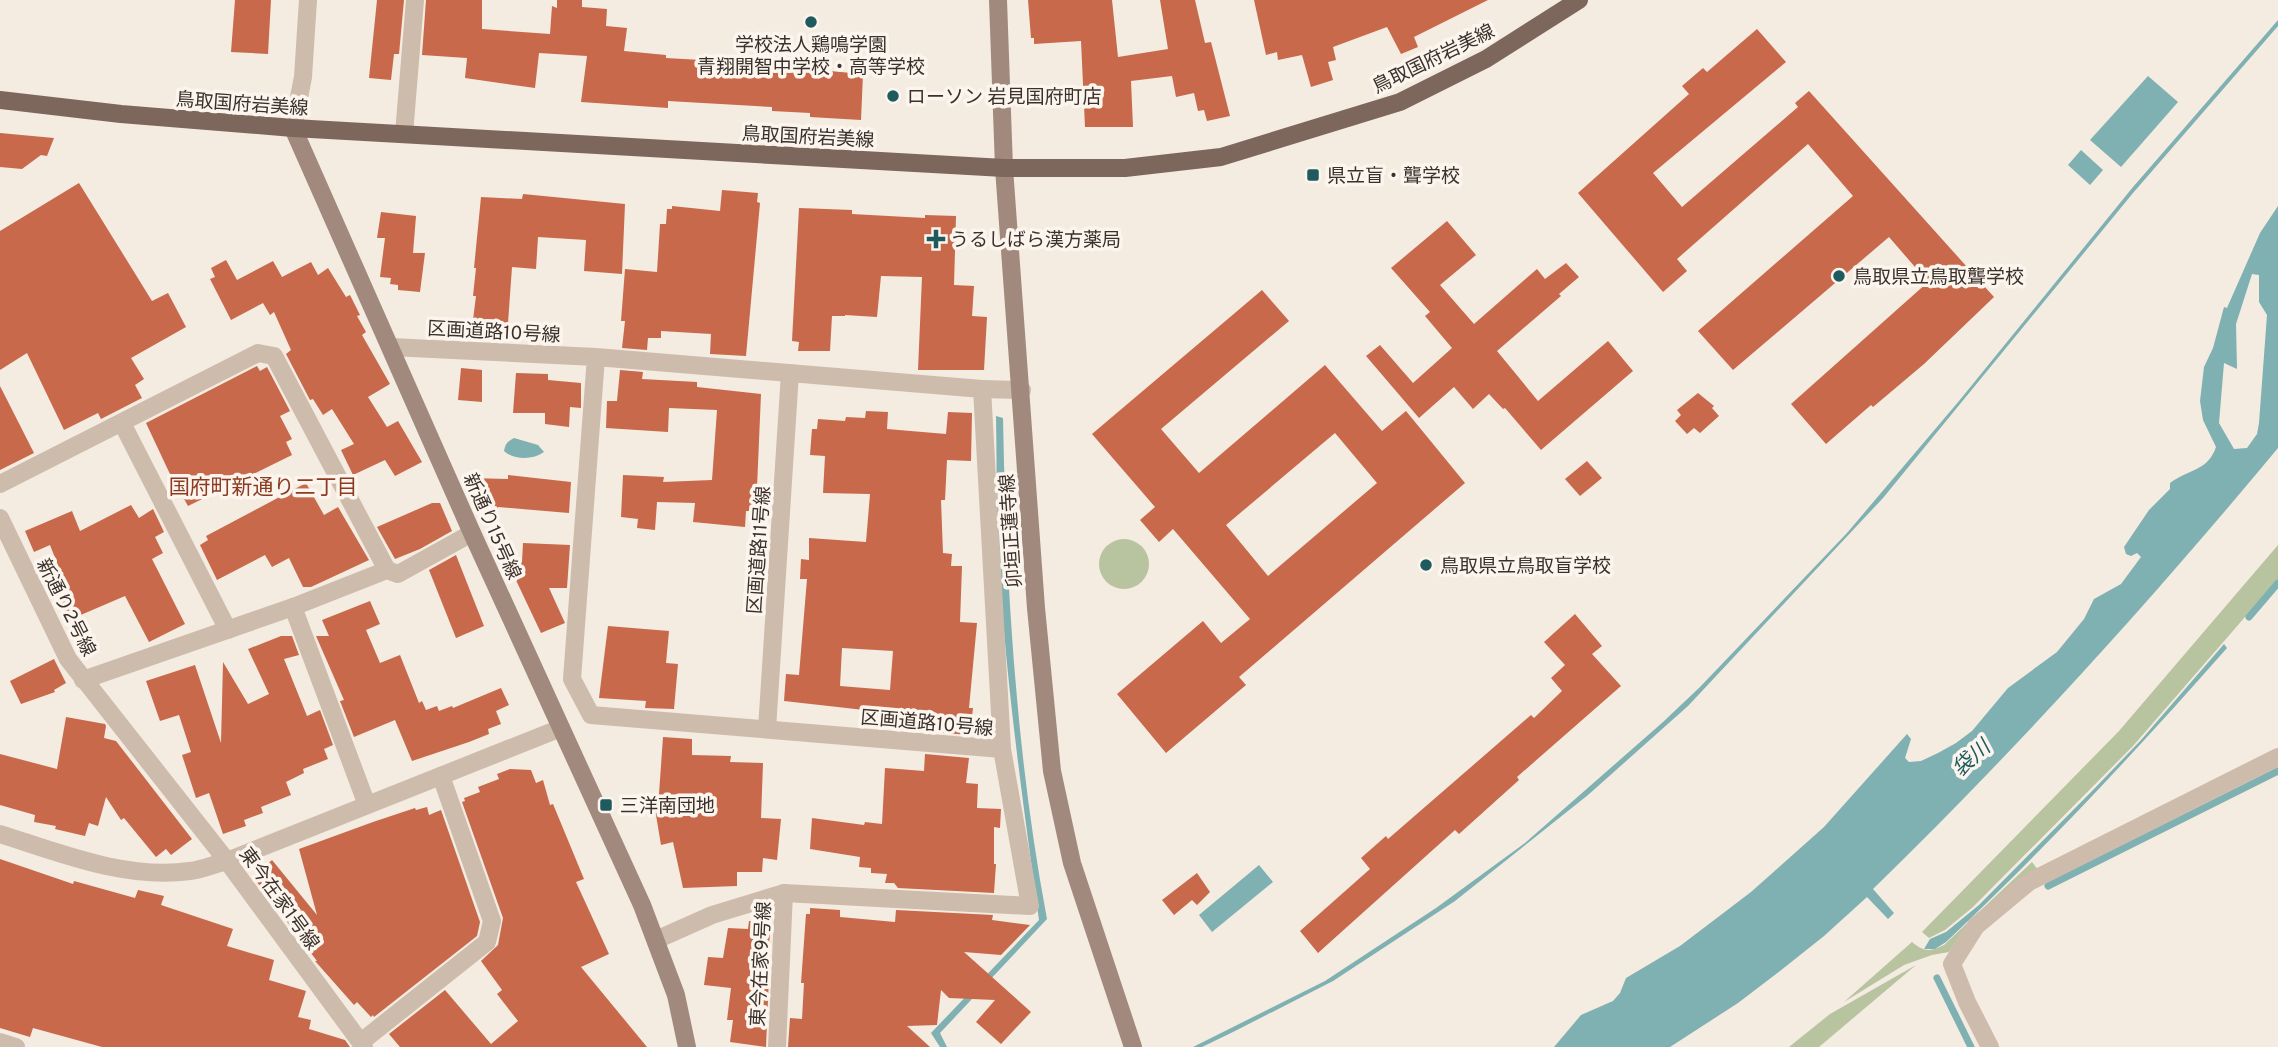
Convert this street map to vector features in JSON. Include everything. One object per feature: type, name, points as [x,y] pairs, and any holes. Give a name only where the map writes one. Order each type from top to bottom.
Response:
[{"type":"main road","name":"卯垣正蓮寺線","points":[[998,0],[1004,168],[1036,608],[1052,771],[1072,863],[1133,1047]]},
{"type":"main road","name":"鳥取国府岩美線","points":[[0,100],[121,114],[293,128],[1004,168],[1125,168],[1221,157],[1401,102],[1486,59],[1579,0]]},
{"type":"main road","name":"新通り15号線","points":[[293,128],[656,940],[676,995],[687,1047]]},
{"type":"street","points":[[293,128],[303,77],[308,0]]},
{"type":"street","points":[[404,134],[415,0]]},
{"type":"street","name":"区画道路10号線","points":[[391,347],[596,357],[982,389],[1002,749],[592,715],[572,679],[596,357]]},
{"type":"street","points":[[0,484],[258,353],[274,356],[387,570]]},
{"type":"street","name":"区画道路11号線","points":[[767,729],[790,373]]},
{"type":"street","points":[[982,389],[1022,390]]},
{"type":"street","points":[[122,423],[228,630]]},
{"type":"street","name":"新通り2号線","points":[[0,518],[68,659],[159,776]]},
{"type":"street","points":[[83,680],[293,607],[387,570],[398,574],[472,533]]},
{"type":"street","points":[[293,607],[367,805]]},
{"type":"street","points":[[0,834],[79,859],[144,872],[191,871],[226,861],[561,728]]},
{"type":"street","points":[[785,893],[1030,906],[1002,749]]},
{"type":"street","points":[[1990,1047],[1967,1002],[1952,964],[1976,926],[2029,882],[2278,757]]},
{"type":"street","name":"東今在家1号線","points":[[159,776],[226,861],[362,1045]]},
{"type":"street","points":[[362,1045],[487,942],[492,921],[441,776]]},
{"type":"street","name":"東今在家9号線","points":[[656,940],[712,915],[785,893],[776,1047]]},
{"type":"street","points":[[0,1042],[16,1047]]},
{"type":"green space","points":[[1124,539],[1142,546],[1149,564],[1142,582],[1124,589],[1106,582],[1099,564],[1106,546]]},
{"type":"green space","points":[[2278,545],[2278,579],[2133,746],[1973,907],[1945,930],[1929,938],[1922,932],[2119,731]]},
{"type":"green space","points":[[2032,862],[2038,870],[1962,932],[1949,952],[1904,965],[1844,1002],[1912,942],[1927,950],[1944,945]]},
{"type":"green space","points":[[1916,965],[1819,1047],[1789,1047],[1830,1014]]},
{"type":"water","points":[[2278,20],[2278,26],[2133,193],[1883,498],[1688,706],[1588,795],[1455,901],[1333,981],[1202,1047],[1193,1047],[1325,981],[1436,908],[1525,843],[1700,687],[1847,533],[1959,401],[2133,187]]},
{"type":"water","points":[[2148,76],[2178,102],[2121,167],[2090,140]]},
{"type":"water","points":[[2081,150],[2103,170],[2090,185],[2068,165]]},
{"type":"water","name":"袋川","points":[[2278,206],[2278,448],[2081,674],[1873,889],[1894,913],[1888,919],[1867,897],[1824,936],[1738,1003],[1670,1047],[1554,1047],[1581,1015],[1613,1001],[1620,993],[1626,978],[1680,946],[1751,892],[1824,827],[1907,734],[1911,739],[1905,758],[1909,762],[1921,761],[1938,753],[1972,731],[2008,688],[2057,652],[2084,619],[2094,599],[2121,584],[2141,557],[2137,553],[2131,556],[2126,554],[2124,547],[2149,510],[2170,489],[2170,483],[2203,465],[2213,455],[2216,447],[2203,420],[2200,401],[2204,367],[2213,348],[2224,307],[2227,308],[2260,233]],"holes":[[[2252,274],[2259,275],[2259,302],[2267,315],[2259,423],[2257,434],[2247,448],[2234,449],[2219,423],[2224,363],[2237,369],[2236,324]]]},
{"type":"water","points":[[996,416],[1003,418],[1010,607],[1020,732],[1047,919],[940,1033],[947,1047],[940,1047],[931,1033],[1039,920],[1005,642],[998,549]]},
{"type":"water","points":[[514,438],[538,445],[544,452],[524,458],[508,454],[504,451],[505,446]]},
{"type":"water","points":[[2224,644],[2227,648],[2055,835],[1946,942],[1935,949],[1924,949],[1930,939],[1946,932],[1979,905],[2096,787],[2141,740]]},
{"type":"water","points":[[1259,865],[1273,882],[1212,932],[1199,915]]},
{"type":"building","points":[[235,0],[271,0],[268,54],[231,52]]},
{"type":"building","points":[[377,0],[404,0],[399,54],[394,54],[391,80],[369,78]]},
{"type":"building","points":[[426,0],[482,0],[482,29],[550,34],[552,6],[557,8],[557,0],[582,0],[582,7],[607,9],[606,26],[627,28],[624,51],[666,55],[666,58],[807,66],[807,69],[863,74],[861,120],[810,117],[810,113],[772,111],[772,107],[668,101],[668,108],[581,102],[587,56],[539,53],[535,88],[465,78],[467,58],[422,55]]},
{"type":"building","points":[[1028,0],[1112,0],[1118,57],[1168,49],[1160,0],[1195,0],[1205,43],[1211,42],[1230,116],[1207,121],[1204,110],[1198,111],[1194,93],[1176,97],[1172,76],[1131,81],[1133,127],[1085,127],[1081,41],[1034,44],[1034,38],[1031,38]]},
{"type":"building","points":[[1254,0],[1488,0],[1414,37],[1418,47],[1401,54],[1387,27],[1333,47],[1336,60],[1328,62],[1333,80],[1311,87],[1302,55],[1278,60],[1277,52],[1266,55]]},
{"type":"building","points":[[1757,29],[1786,62],[1653,173],[1682,207],[1798,107],[1795,103],[1809,91],[1994,297],[1924,364],[1826,444],[1791,404],[1928,282],[1889,237],[1733,370],[1698,331],[1853,196],[1808,144],[1677,259],[1687,271],[1663,292],[1578,193],[1689,94],[1682,86],[1703,68],[1707,72]]},
{"type":"building","points":[[0,133],[54,138],[47,156],[41,155],[22,169],[0,167]]},
{"type":"building","points":[[79,183],[152,301],[168,293],[186,327],[131,358],[144,379],[135,385],[142,398],[101,419],[98,413],[64,430],[27,353],[0,370],[0,231]]},
{"type":"building","points":[[722,190],[758,193],[757,202],[760,203],[746,356],[710,354],[711,334],[661,331],[661,338],[648,338],[647,350],[622,348],[625,269],[657,272],[660,224],[666,224],[667,209],[672,209],[672,206],[720,211]]},
{"type":"building","points":[[523,194],[625,204],[622,274],[584,271],[586,240],[538,237],[536,269],[512,267],[507,337],[481,336],[482,330],[472,328],[476,296],[473,296],[474,268],[481,197],[522,199]]},
{"type":"building","points":[[799,208],[852,210],[852,214],[925,218],[925,215],[956,216],[954,285],[974,286],[972,316],[987,317],[984,370],[918,370],[922,277],[881,276],[877,317],[832,316],[830,351],[798,351],[799,342],[792,341]]},
{"type":"building","points":[[381,212],[416,216],[413,253],[425,253],[420,292],[398,290],[398,285],[390,284],[391,278],[380,277],[385,238],[377,238]]},
{"type":"building","points":[[1447,221],[1476,255],[1440,285],[1474,324],[1537,269],[1545,279],[1566,263],[1579,277],[1497,351],[1538,401],[1608,341],[1633,371],[1541,450],[1505,408],[1489,394],[1473,409],[1454,387],[1419,418],[1366,356],[1380,345],[1413,383],[1452,348],[1425,316],[1430,312],[1391,268]]},
{"type":"building","points":[[226,260],[237,280],[273,261],[282,277],[311,262],[318,275],[328,268],[346,297],[350,295],[366,332],[362,335],[390,384],[368,397],[387,427],[398,421],[422,462],[395,476],[385,460],[353,475],[341,450],[354,444],[332,409],[323,415],[313,399],[310,400],[286,354],[291,350],[274,312],[270,315],[263,303],[231,320],[210,279],[215,277],[211,268]]},
{"type":"building","points":[[1262,290],[1289,321],[1161,429],[1199,473],[1325,365],[1382,431],[1406,411],[1465,483],[1239,677],[1246,685],[1166,753],[1117,694],[1203,621],[1221,643],[1250,619],[1173,529],[1159,542],[1140,520],[1155,507],[1092,434]],"holes":[[[1335,433],[1377,483],[1268,576],[1226,525]]]},
{"type":"building","points":[[257,366],[260,371],[267,367],[290,411],[280,416],[292,439],[286,442],[292,455],[188,506],[146,423]]},
{"type":"building","points":[[461,368],[482,370],[482,402],[458,400]]},
{"type":"building","points":[[620,370],[643,372],[642,379],[697,382],[697,387],[761,394],[756,511],[746,511],[745,527],[693,522],[695,503],[657,502],[655,530],[637,528],[638,519],[621,517],[623,475],[664,477],[663,482],[712,480],[717,410],[669,408],[668,432],[606,428],[607,401],[617,401]]},
{"type":"building","points":[[516,373],[548,374],[548,380],[581,383],[581,408],[570,407],[569,427],[545,424],[545,413],[513,413]]},
{"type":"building","points":[[0,386],[34,453],[0,470]]},
{"type":"building","points":[[1698,393],[1714,406],[1712,408],[1719,416],[1700,433],[1694,428],[1687,434],[1675,421],[1681,415],[1677,410]]},
{"type":"building","points":[[866,411],[888,412],[887,429],[946,434],[948,412],[972,413],[971,461],[947,460],[945,500],[941,500],[943,553],[952,554],[951,566],[962,566],[960,622],[977,623],[969,708],[973,708],[970,735],[909,730],[910,720],[891,719],[891,713],[784,701],[786,674],[799,675],[807,579],[800,579],[801,559],[809,560],[809,538],[866,542],[870,494],[823,493],[825,456],[810,455],[812,429],[817,429],[818,419],[845,421],[846,417],[865,418]],"holes":[[[842,648],[893,651],[890,690],[840,686]]]},
{"type":"building","points":[[1587,461],[1602,478],[1580,496],[1565,479]]},
{"type":"building","points":[[508,475],[571,482],[569,513],[483,508],[468,478],[508,479]]},
{"type":"building","points":[[306,483],[324,515],[338,507],[369,560],[311,587],[303,587],[289,558],[272,567],[265,555],[217,580],[200,545],[208,540],[206,536]]},
{"type":"building","points":[[432,503],[440,503],[452,531],[395,559],[377,527]]},
{"type":"building","points":[[131,505],[139,518],[153,509],[164,532],[155,537],[163,553],[152,559],[185,624],[149,642],[125,596],[69,620],[56,593],[67,588],[50,545],[34,552],[25,531],[72,511],[80,531]]},
{"type":"building","points":[[523,543],[570,545],[567,588],[549,588],[565,623],[541,633],[514,576],[514,562],[522,562]]},
{"type":"building","points":[[456,555],[484,626],[456,638],[429,570]]},
{"type":"building","points":[[370,601],[380,624],[366,630],[380,663],[400,655],[419,703],[422,701],[426,710],[437,706],[439,711],[452,706],[453,708],[501,688],[509,705],[496,711],[501,724],[488,729],[489,734],[412,761],[395,720],[354,737],[340,701],[344,700],[316,636],[329,636],[322,620]]},
{"type":"building","points":[[1575,614],[1602,646],[1592,654],[1621,686],[1517,777],[1519,780],[1459,834],[1455,830],[1318,953],[1300,931],[1370,869],[1361,858],[1386,836],[1388,839],[1531,715],[1534,718],[1562,691],[1551,678],[1565,665],[1544,642]]},
{"type":"building","points":[[608,626],[669,631],[666,663],[678,664],[674,709],[645,708],[646,701],[599,698]]},
{"type":"building","points":[[281,636],[292,636],[299,655],[284,659],[307,716],[320,710],[333,745],[324,749],[328,759],[303,769],[304,773],[286,782],[291,795],[261,807],[263,813],[244,820],[246,826],[223,834],[209,793],[196,798],[182,755],[191,752],[179,715],[160,721],[146,681],[195,665],[221,743],[223,662],[248,704],[269,694],[248,649]]},
{"type":"building","points":[[54,659],[66,683],[54,690],[55,692],[21,704],[10,681]]},
{"type":"building","points":[[66,717],[105,724],[104,738],[116,741],[192,839],[171,855],[166,849],[156,857],[124,818],[121,820],[106,797],[98,826],[89,823],[85,836],[34,822],[35,815],[0,805],[0,754],[57,769]]},
{"type":"building","points":[[663,737],[692,739],[692,755],[731,756],[730,762],[763,763],[761,818],[781,819],[777,860],[763,858],[762,872],[737,872],[737,886],[683,888],[673,842],[661,845],[653,797],[659,794]]},
{"type":"building","points":[[925,754],[969,758],[966,783],[978,784],[977,808],[1001,809],[1000,828],[994,827],[994,893],[898,888],[894,883],[885,883],[887,874],[871,873],[871,868],[859,867],[860,857],[810,849],[812,818],[864,825],[865,822],[882,824],[885,768],[924,771]]},
{"type":"building","points":[[510,769],[531,770],[536,783],[543,780],[550,805],[553,804],[584,879],[576,882],[609,954],[581,967],[647,1047],[400,1047],[389,1034],[445,990],[491,1044],[518,1021],[497,994],[502,990],[481,961],[498,945],[503,918],[462,802],[465,801],[464,798],[480,792],[478,787],[499,779],[497,774]]},
{"type":"building","points":[[427,807],[429,815],[441,810],[480,922],[477,936],[371,1017],[357,1002],[354,1005],[315,961],[253,877],[272,860],[317,915],[299,849],[415,808]]},
{"type":"building","points":[[0,859],[73,884],[74,881],[135,898],[138,890],[164,896],[161,905],[233,929],[227,946],[274,960],[269,980],[306,991],[298,1017],[311,1020],[309,1029],[345,1040],[350,1047],[102,1047],[33,1028],[30,1037],[0,1028]]},
{"type":"building","points":[[1197,873],[1210,892],[1197,905],[1192,900],[1174,915],[1162,900]]},
{"type":"building","points":[[810,908],[840,910],[840,917],[895,922],[896,910],[993,915],[992,920],[1030,925],[1001,955],[964,952],[1031,1012],[1001,1044],[976,1022],[995,1000],[949,998],[941,990],[937,1025],[907,1026],[930,1047],[788,1047],[790,1018],[802,1019],[804,983],[801,983],[806,914],[810,914]]},
{"type":"building","points":[[749,921],[771,923],[766,976],[769,976],[766,1047],[730,1042],[733,1020],[727,1020],[731,988],[704,985],[708,957],[723,958],[728,928],[748,929]]},
{"type":"waterway","points":[[2249,617],[2278,583]]},
{"type":"waterway","points":[[2048,886],[2278,771]]},
{"type":"waterway","points":[[1937,978],[1971,1047]]},
{"type":"place","name":"学校法人鶏鳴学園 青翔開智中学校・高等学校","points":[[811,22]]},
{"type":"place","name":"ローソン 岩見国府町店","points":[[893,96]]},
{"type":"place","name":"県立盲・聾学校","points":[[1313,175]]},
{"type":"place","name":"うるしばら漢方薬局","points":[[936,239]]},
{"type":"place","name":"鳥取県立鳥取聾学校","points":[[1839,276]]},
{"type":"place","name":"鳥取県立鳥取盲学校","points":[[1426,565]]},
{"type":"place","name":"三洋南団地","points":[[606,805]]},
{"type":"district","name":"国府町新通り二丁目","points":[[263,487]]}]
